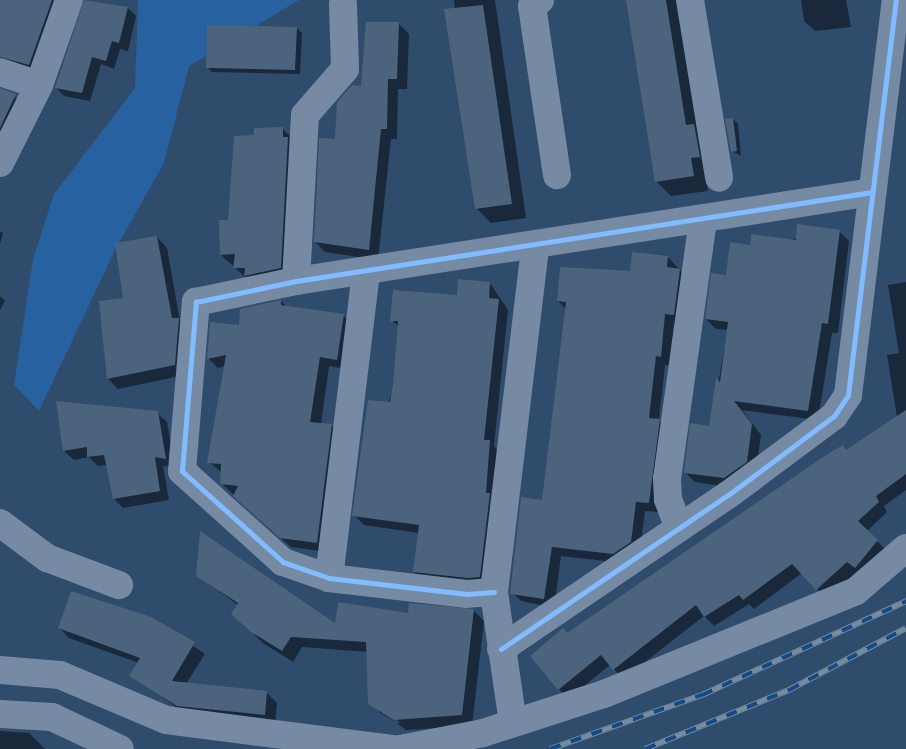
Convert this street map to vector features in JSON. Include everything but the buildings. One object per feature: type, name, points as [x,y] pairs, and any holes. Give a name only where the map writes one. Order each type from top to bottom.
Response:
[{"type":"street","points":[[0,163],[39,85],[69,0]]},
{"type":"street","points":[[540,0],[532,6],[557,176]]},
{"type":"street","points":[[690,0],[719,178]]},
{"type":"street","points":[[501,649],[679,528],[834,416],[848,395],[896,0]]},
{"type":"street","points":[[296,281],[305,115],[344,68],[343,4]]},
{"type":"street","points":[[0,72],[39,85]]},
{"type":"street","points":[[494,592],[468,594],[329,578],[283,562],[182,471],[196,302],[296,281],[535,246],[872,192]]},
{"type":"street","points":[[679,528],[668,499],[668,478],[703,219]]},
{"type":"street","points":[[514,723],[501,649],[494,592],[535,246]]},
{"type":"street","points":[[329,578],[366,271]]},
{"type":"street","points":[[0,523],[47,558],[119,585]]},
{"type":"street","points":[[400,749],[514,723],[604,694],[826,605],[856,591],[906,548]]},
{"type":"street","points":[[0,670],[60,674],[166,720],[392,749]]},
{"type":"street","points":[[0,714],[52,717],[120,749]]},
{"type":"shaded area","points":[[138,0],[299,0],[189,66],[164,163],[116,248],[39,411],[14,385],[33,259],[54,194],[135,88]]},
{"type":"railway","points":[[550,749],[702,695],[906,601]]},
{"type":"railway","points":[[645,749],[789,690],[906,628]]},
{"type":"cycle path","points":[[501,649],[728,495],[834,416],[848,395],[896,0]]},
{"type":"cycle path","points":[[494,592],[467,594],[329,578],[283,562],[182,471],[196,302],[296,281],[872,192]]}]
